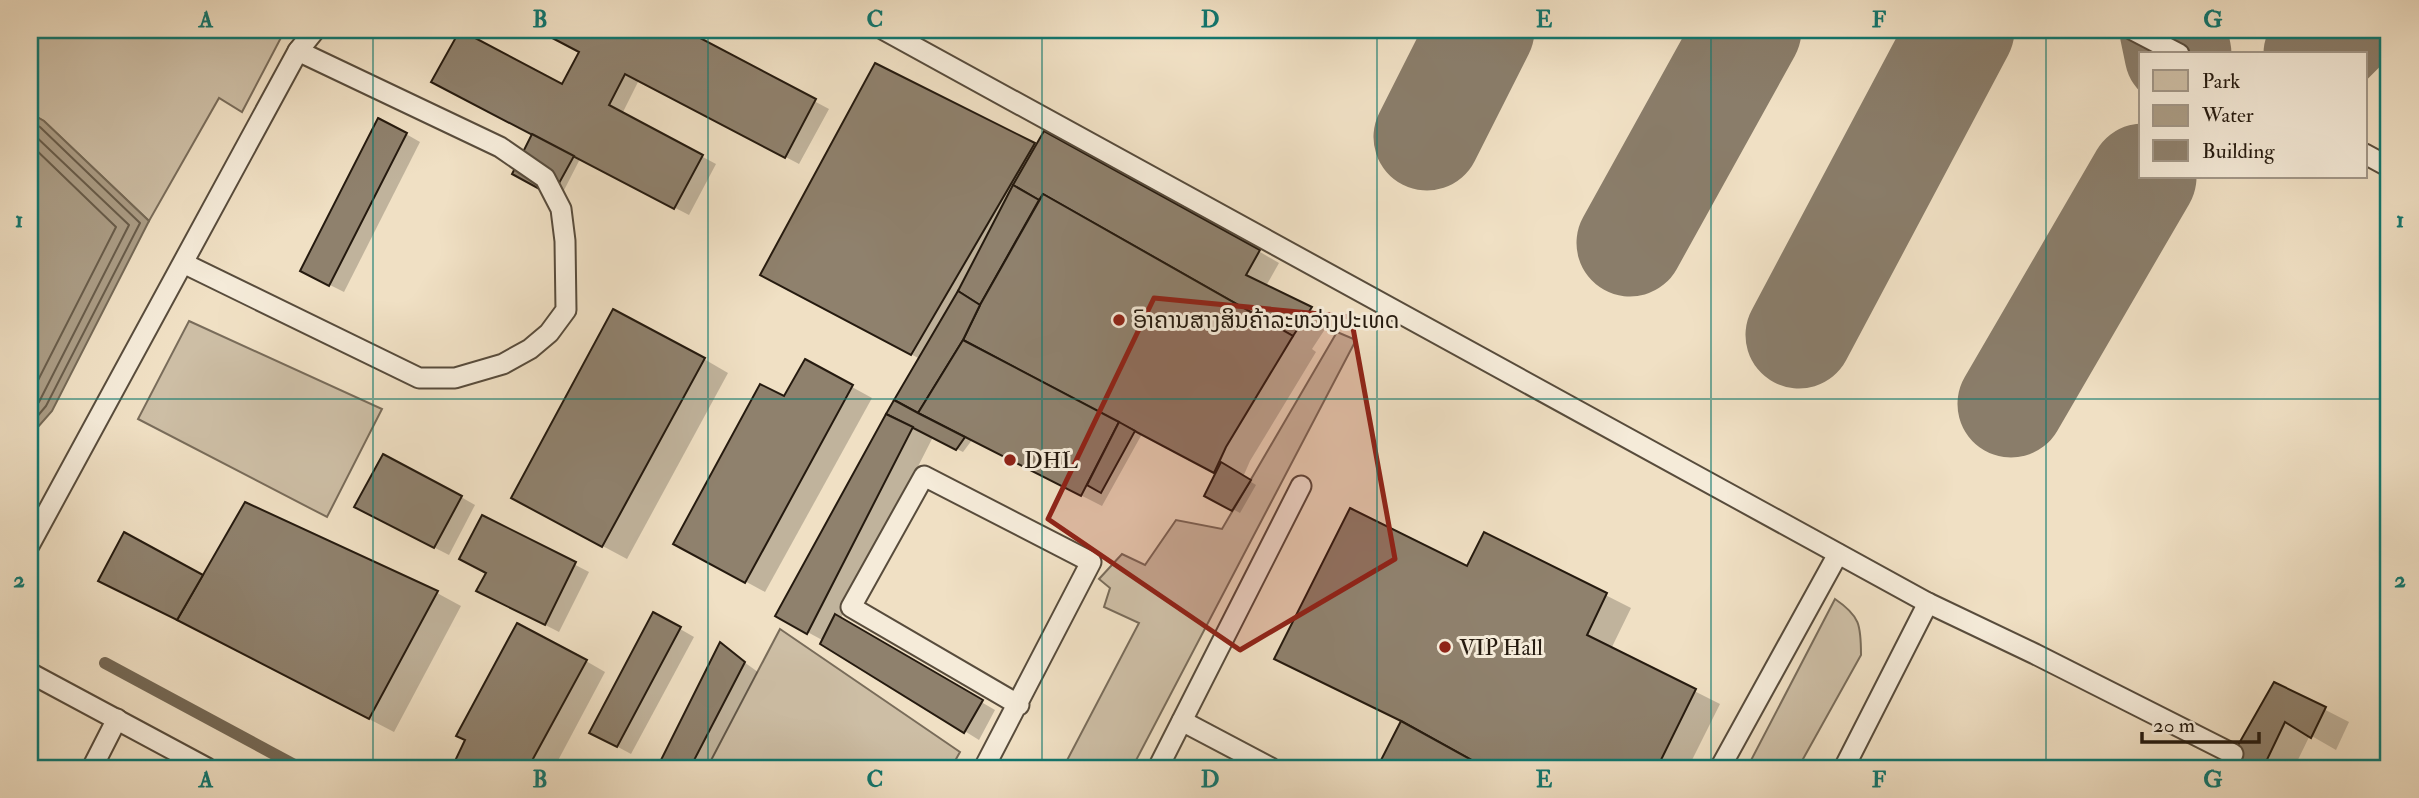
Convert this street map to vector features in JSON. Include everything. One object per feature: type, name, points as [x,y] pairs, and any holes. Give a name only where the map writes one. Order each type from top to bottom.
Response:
[{"type":"lane","points":[[30,544],[298,51],[315,30]]},
{"type":"lane","points":[[884,30],[1928,603],[2233,754]]},
{"type":"lane","points":[[2133,30],[2175,52]]},
{"type":"lane","points":[[183,263],[419,378],[455,377],[503,364],[539,341],[566,310],[565,241],[561,209],[545,178],[500,147],[298,51]]},
{"type":"lane","points":[[2366,155],[2389,167]]},
{"type":"lane","points":[[984,768],[1018,705],[1091,562],[924,476],[851,607],[1018,705]]},
{"type":"lane","points":[[1158,768],[1301,486]]},
{"type":"lane","points":[[1720,768],[1838,554]]},
{"type":"lane","points":[[1844,768],[1928,603]]},
{"type":"lane","points":[[30,673],[207,768]]},
{"type":"lane","points":[[92,768],[117,719]]},
{"type":"lane","points":[[1182,721],[1267,767]]},
{"type":"highlighted area","points":[[1154,298],[1351,317],[1395,559],[1240,650],[1048,519]]},
{"type":"green space","points":[[30,30],[285,30],[242,112],[219,98],[149,221],[44,121],[30,113]]},
{"type":"green space","points":[[189,321],[382,409],[327,517],[138,419]]},
{"type":"green space","points":[[1337,332],[1356,340],[1132,768],[1063,768],[1139,623],[1104,607],[1110,588],[1099,579],[1122,554],[1145,565],[1176,520],[1222,529]]},
{"type":"green space","points":[[1835,599],[1850,611],[1857,622],[1861,655],[1798,768],[1747,768]]},
{"type":"green space","points":[[780,629],[960,752],[951,768],[707,768]]},
{"type":"green space","points":[[30,690],[34,695],[37,731],[30,727]]},
{"type":"water","points":[[30,113],[44,121],[149,221],[52,411],[30,436]]},
{"type":"building","points":[[460,30],[562,84],[579,52],[537,30],[685,30],[816,99],[785,158],[625,74],[609,105],[703,155],[674,209],[431,82]]},
{"type":"building","points":[[875,63],[1035,143],[911,355],[760,275]]},
{"type":"building","points":[[378,118],[407,133],[329,286],[300,271]]},
{"type":"building","points":[[1044,131],[1260,250],[1246,275],[1312,307],[1293,336],[1043,194],[1039,200],[1013,185]]},
{"type":"building","points":[[532,134],[574,156],[552,196],[512,174]]},
{"type":"building","points":[[1013,185],[1039,200],[980,305],[958,291]]},
{"type":"building","name":"ົອາຄານສາງສິນຄ້າລະຫວ່າງປະເທດ","points":[[1043,194],[1293,336],[1226,447],[1214,473],[963,340]]},
{"type":"building","points":[[958,291],[980,305],[963,340],[918,413],[894,400]]},
{"type":"building","points":[[613,309],[705,358],[602,547],[511,498]]},
{"type":"building","points":[[963,340],[1119,422],[1081,496],[918,413]]},
{"type":"building","points":[[805,359],[853,385],[745,583],[673,544],[760,384],[784,396]]},
{"type":"building","points":[[894,400],[965,437],[956,450],[886,414]]},
{"type":"building","points":[[886,414],[913,427],[807,634],[775,616]]},
{"type":"building","points":[[1119,422],[1135,431],[1101,493],[1087,485]]},
{"type":"building","points":[[383,454],[462,496],[434,548],[354,507]]},
{"type":"building","points":[[1221,462],[1251,480],[1232,511],[1204,496]]},
{"type":"building","points":[[245,502],[438,591],[369,719],[177,620]]},
{"type":"building","name":"VIP Hall","points":[[1350,508],[1467,566],[1484,532],[1607,593],[1587,635],[1696,689],[1657,768],[1486,768],[1401,721],[1274,659]]},
{"type":"building","points":[[482,515],[576,562],[545,625],[476,591],[486,573],[459,559]]},
{"type":"building","points":[[124,532],[203,575],[177,620],[98,581]]},
{"type":"building","points":[[653,612],[681,627],[617,747],[589,733]]},
{"type":"building","points":[[835,614],[983,700],[964,733],[820,644]]},
{"type":"building","points":[[517,623],[587,660],[528,768],[463,768],[454,763],[465,740],[456,736]]},
{"type":"building","points":[[720,642],[745,662],[690,768],[657,768]]},
{"type":"building","points":[[2274,682],[2326,707],[2311,738],[2285,722],[2263,768],[2225,768]]},
{"type":"building","points":[[1401,721],[1486,768],[1377,768]]},
{"type":"waterway","points":[[105,663],[300,768]]},
{"type":"taxiway","points":[[1427,137],[1481,30]]},
{"type":"taxiway","points":[[1630,243],[1748,30]]},
{"type":"taxiway","points":[[1799,335],[1961,30]]},
{"type":"taxiway","points":[[2173,30],[2178,52]]},
{"type":"taxiway","points":[[2319,52],[2341,30]]},
{"type":"taxiway","points":[[2011,404],[2142,178]]},
{"type":"place","name":"ົອາຄານສາງສິນຄ້າລະຫວ່າງປະເທດ","points":[[1119,320]]},
{"type":"place","name":"DHL","points":[[1010,460]]},
{"type":"place","name":"VIP Hall","points":[[1445,647]]}]
